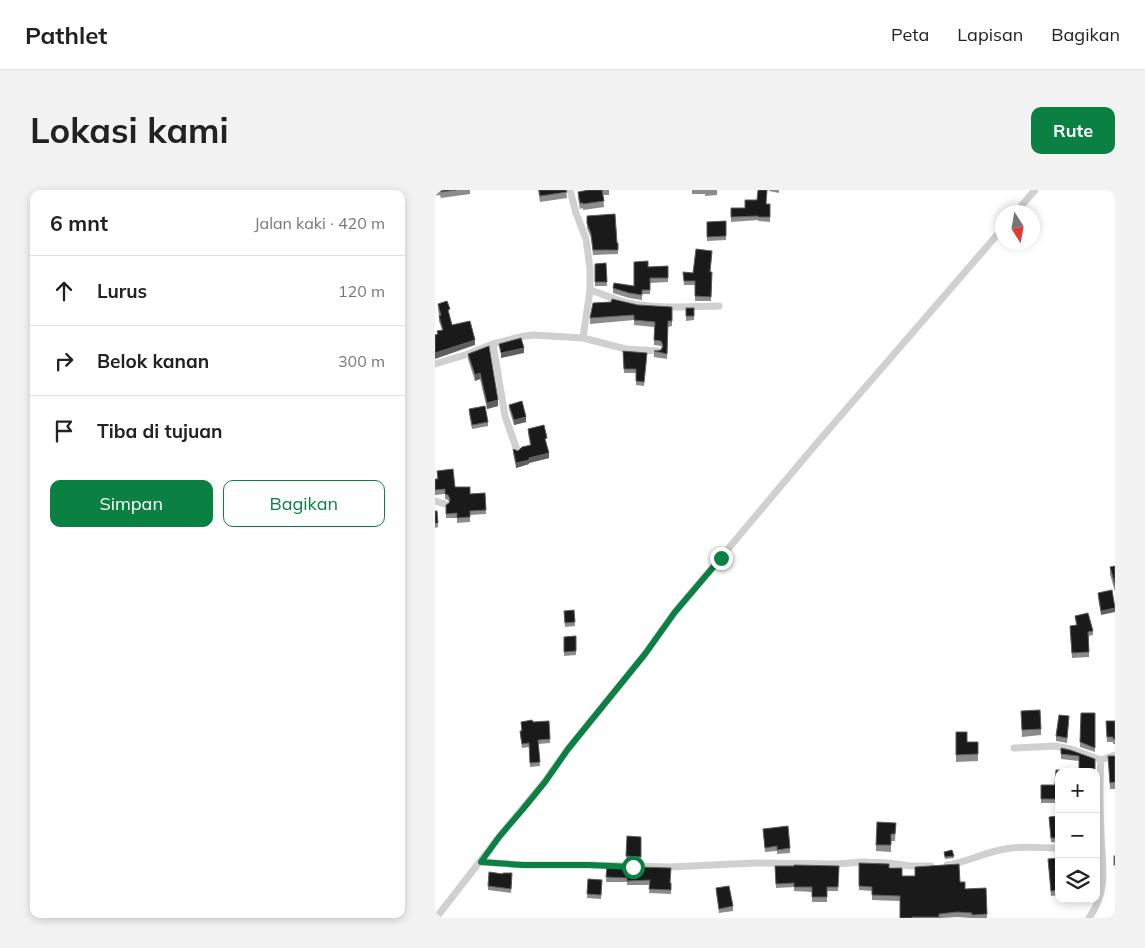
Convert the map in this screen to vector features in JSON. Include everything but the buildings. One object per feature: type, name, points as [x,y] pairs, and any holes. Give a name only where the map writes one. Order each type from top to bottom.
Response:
[{"type":"street","points":[[570,190],[586,239],[590,269],[591,290],[583,338]]},
{"type":"street","points":[[1022,205],[1035,190]]},
{"type":"street","points":[[436,918],[645,654],[675,612],[823,436],[995,237]]},
{"type":"street","points":[[591,290],[625,302],[637,304],[672,307],[719,306]]},
{"type":"street","points":[[435,364],[493,344],[534,335],[583,338],[626,349],[658,351]]},
{"type":"street","points":[[493,344],[505,416],[517,450]]},
{"type":"street","points":[[435,500],[445,504]]},
{"type":"street","points":[[1014,748],[1055,746],[1071,749],[1101,760],[1115,755]]},
{"type":"street","points":[[1100,813],[1101,760]]},
{"type":"street","points":[[481,862],[523,865],[670,867],[755,863],[835,864],[863,862],[926,866],[959,863],[996,850],[1017,847],[1055,848]]},
{"type":"street","points":[[1089,918],[1102,889],[1104,874],[1100,850]]},
{"type":"route","points":[[633,867],[523,865],[481,862],[499,837],[545,782],[568,749],[645,654],[675,612],[721,558]]}]
